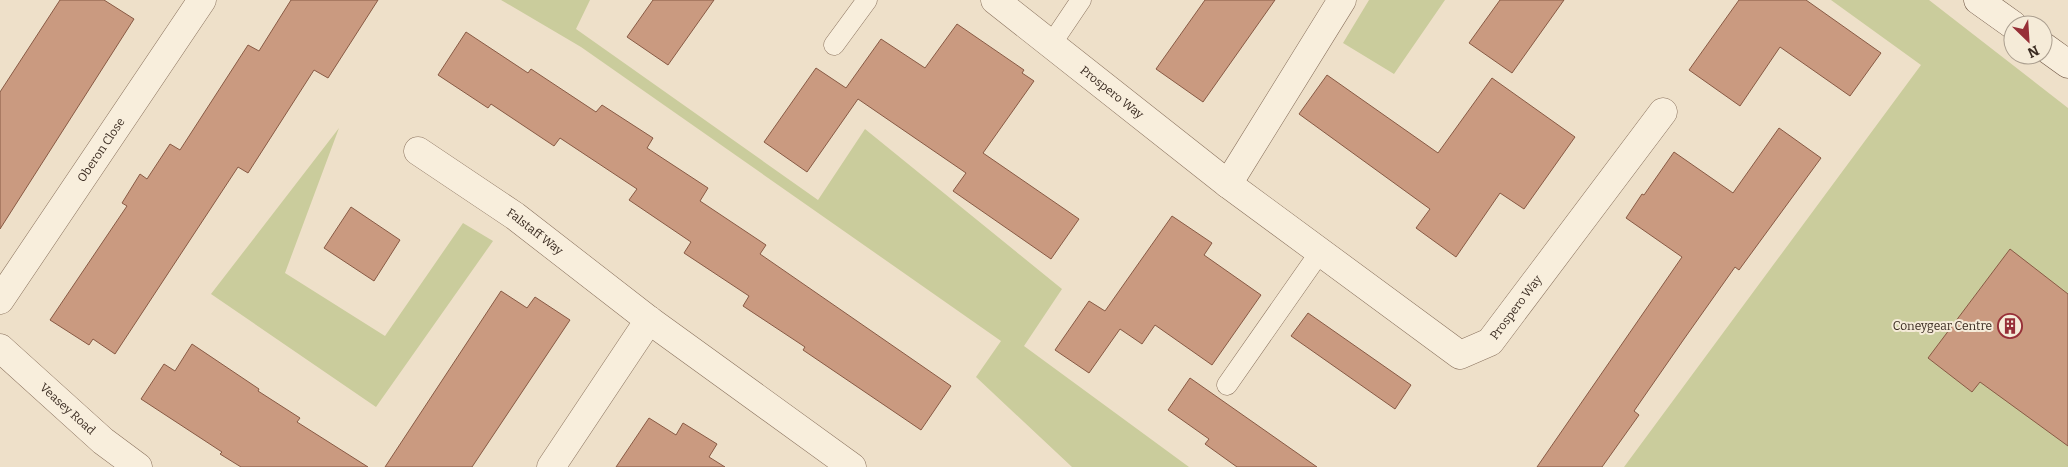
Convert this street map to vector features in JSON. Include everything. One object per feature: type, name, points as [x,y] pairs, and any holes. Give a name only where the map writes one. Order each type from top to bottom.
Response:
[{"type":"street","name":"Oberon Close","points":[[0,300],[201,0]]},
{"type":"street","name":"Prospero Way","points":[[996,0],[1228,184],[1460,355],[1490,342],[1663,112]]},
{"type":"street","points":[[1228,184],[1342,0]]},
{"type":"street","points":[[1978,0],[2003,18]]},
{"type":"street","points":[[2053,53],[2068,64]]},
{"type":"street","name":"Falstaff Way","points":[[418,151],[514,216],[648,320],[852,467]]},
{"type":"street","points":[[551,467],[648,320]]},
{"type":"street","name":"Veasey Road","points":[[0,348],[102,441],[138,467]]},
{"type":"lane","points":[[834,45],[868,0]]},
{"type":"lane","points":[[1052,43],[1081,0]]},
{"type":"lane","points":[[1227,385],[1320,252]]},
{"type":"green space","points":[[501,0],[590,0],[576,29],[818,200],[865,129],[1062,289],[1024,346],[1189,467],[1072,467],[976,377],[1001,341],[581,47]]},
{"type":"green space","points":[[1369,0],[1445,0],[1394,74],[1343,43]]},
{"type":"green space","points":[[1831,0],[1929,0],[2003,57],[2003,65],[2013,65],[2068,108],[2068,467],[1624,467],[1921,65]]},
{"type":"green space","points":[[339,128],[285,273],[385,336],[463,223],[493,241],[376,407],[211,294]]},
{"type":"building","points":[[60,0],[104,0],[134,19],[0,229],[0,92]]},
{"type":"building","points":[[291,0],[378,0],[328,78],[314,70],[248,173],[238,167],[115,354],[93,339],[89,345],[50,320],[127,206],[122,203],[140,174],[147,179],[170,144],[180,150],[248,45],[259,51]]},
{"type":"building","points":[[653,0],[714,0],[668,65],[627,37]]},
{"type":"building","points":[[1205,0],[1275,0],[1203,102],[1156,69]]},
{"type":"building","points":[[1500,0],[1564,0],[1512,73],[1469,43]]},
{"type":"building","points":[[1739,0],[1806,0],[1881,53],[1850,96],[1780,47],[1740,106],[1689,70]]},
{"type":"building","points":[[957,24],[1024,70],[1022,73],[1034,81],[983,153],[1079,219],[1051,259],[953,191],[966,173],[858,99],[807,172],[764,142],[816,68],[846,88],[881,39],[925,68]]},
{"type":"building","points":[[466,32],[528,73],[531,69],[596,112],[602,105],[653,138],[647,148],[708,188],[700,201],[766,245],[760,254],[951,386],[921,430],[803,350],[805,347],[743,306],[749,296],[684,253],[691,242],[629,200],[637,189],[560,138],[554,146],[491,104],[488,108],[438,75]]},
{"type":"building","points":[[1327,75],[1438,153],[1492,78],[1575,137],[1524,209],[1500,193],[1456,257],[1416,228],[1430,209],[1299,114]]},
{"type":"building","points":[[1779,128],[1821,158],[1739,270],[1735,267],[1634,411],[1639,415],[1602,467],[1537,467],[1682,257],[1626,218],[1642,194],[1644,195],[1674,152],[1733,193]]},
{"type":"building","points":[[351,207],[400,240],[374,281],[324,248]]},
{"type":"building","points":[[1172,216],[1212,243],[1204,255],[1261,295],[1212,365],[1155,325],[1142,344],[1120,329],[1089,373],[1055,350],[1089,301],[1105,311]]},
{"type":"building","name":"Coneygear Centre","points":[[2010,249],[2068,294],[2068,446],[1980,382],[1972,392],[1928,358]]},
{"type":"building","points":[[501,291],[527,308],[535,297],[570,320],[472,467],[385,467]]},
{"type":"building","points":[[1308,313],[1411,385],[1395,409],[1291,336]]},
{"type":"building","points":[[192,344],[300,418],[297,422],[368,467],[241,467],[220,454],[222,452],[141,399],[164,364],[175,371]]},
{"type":"building","points":[[1190,378],[1317,467],[1237,467],[1205,444],[1209,439],[1168,410]]},
{"type":"building","points":[[649,418],[676,435],[683,423],[717,444],[709,457],[725,467],[616,467]]},
{"type":"place","name":"Coneygear Centre","points":[[2010,326]]}]
